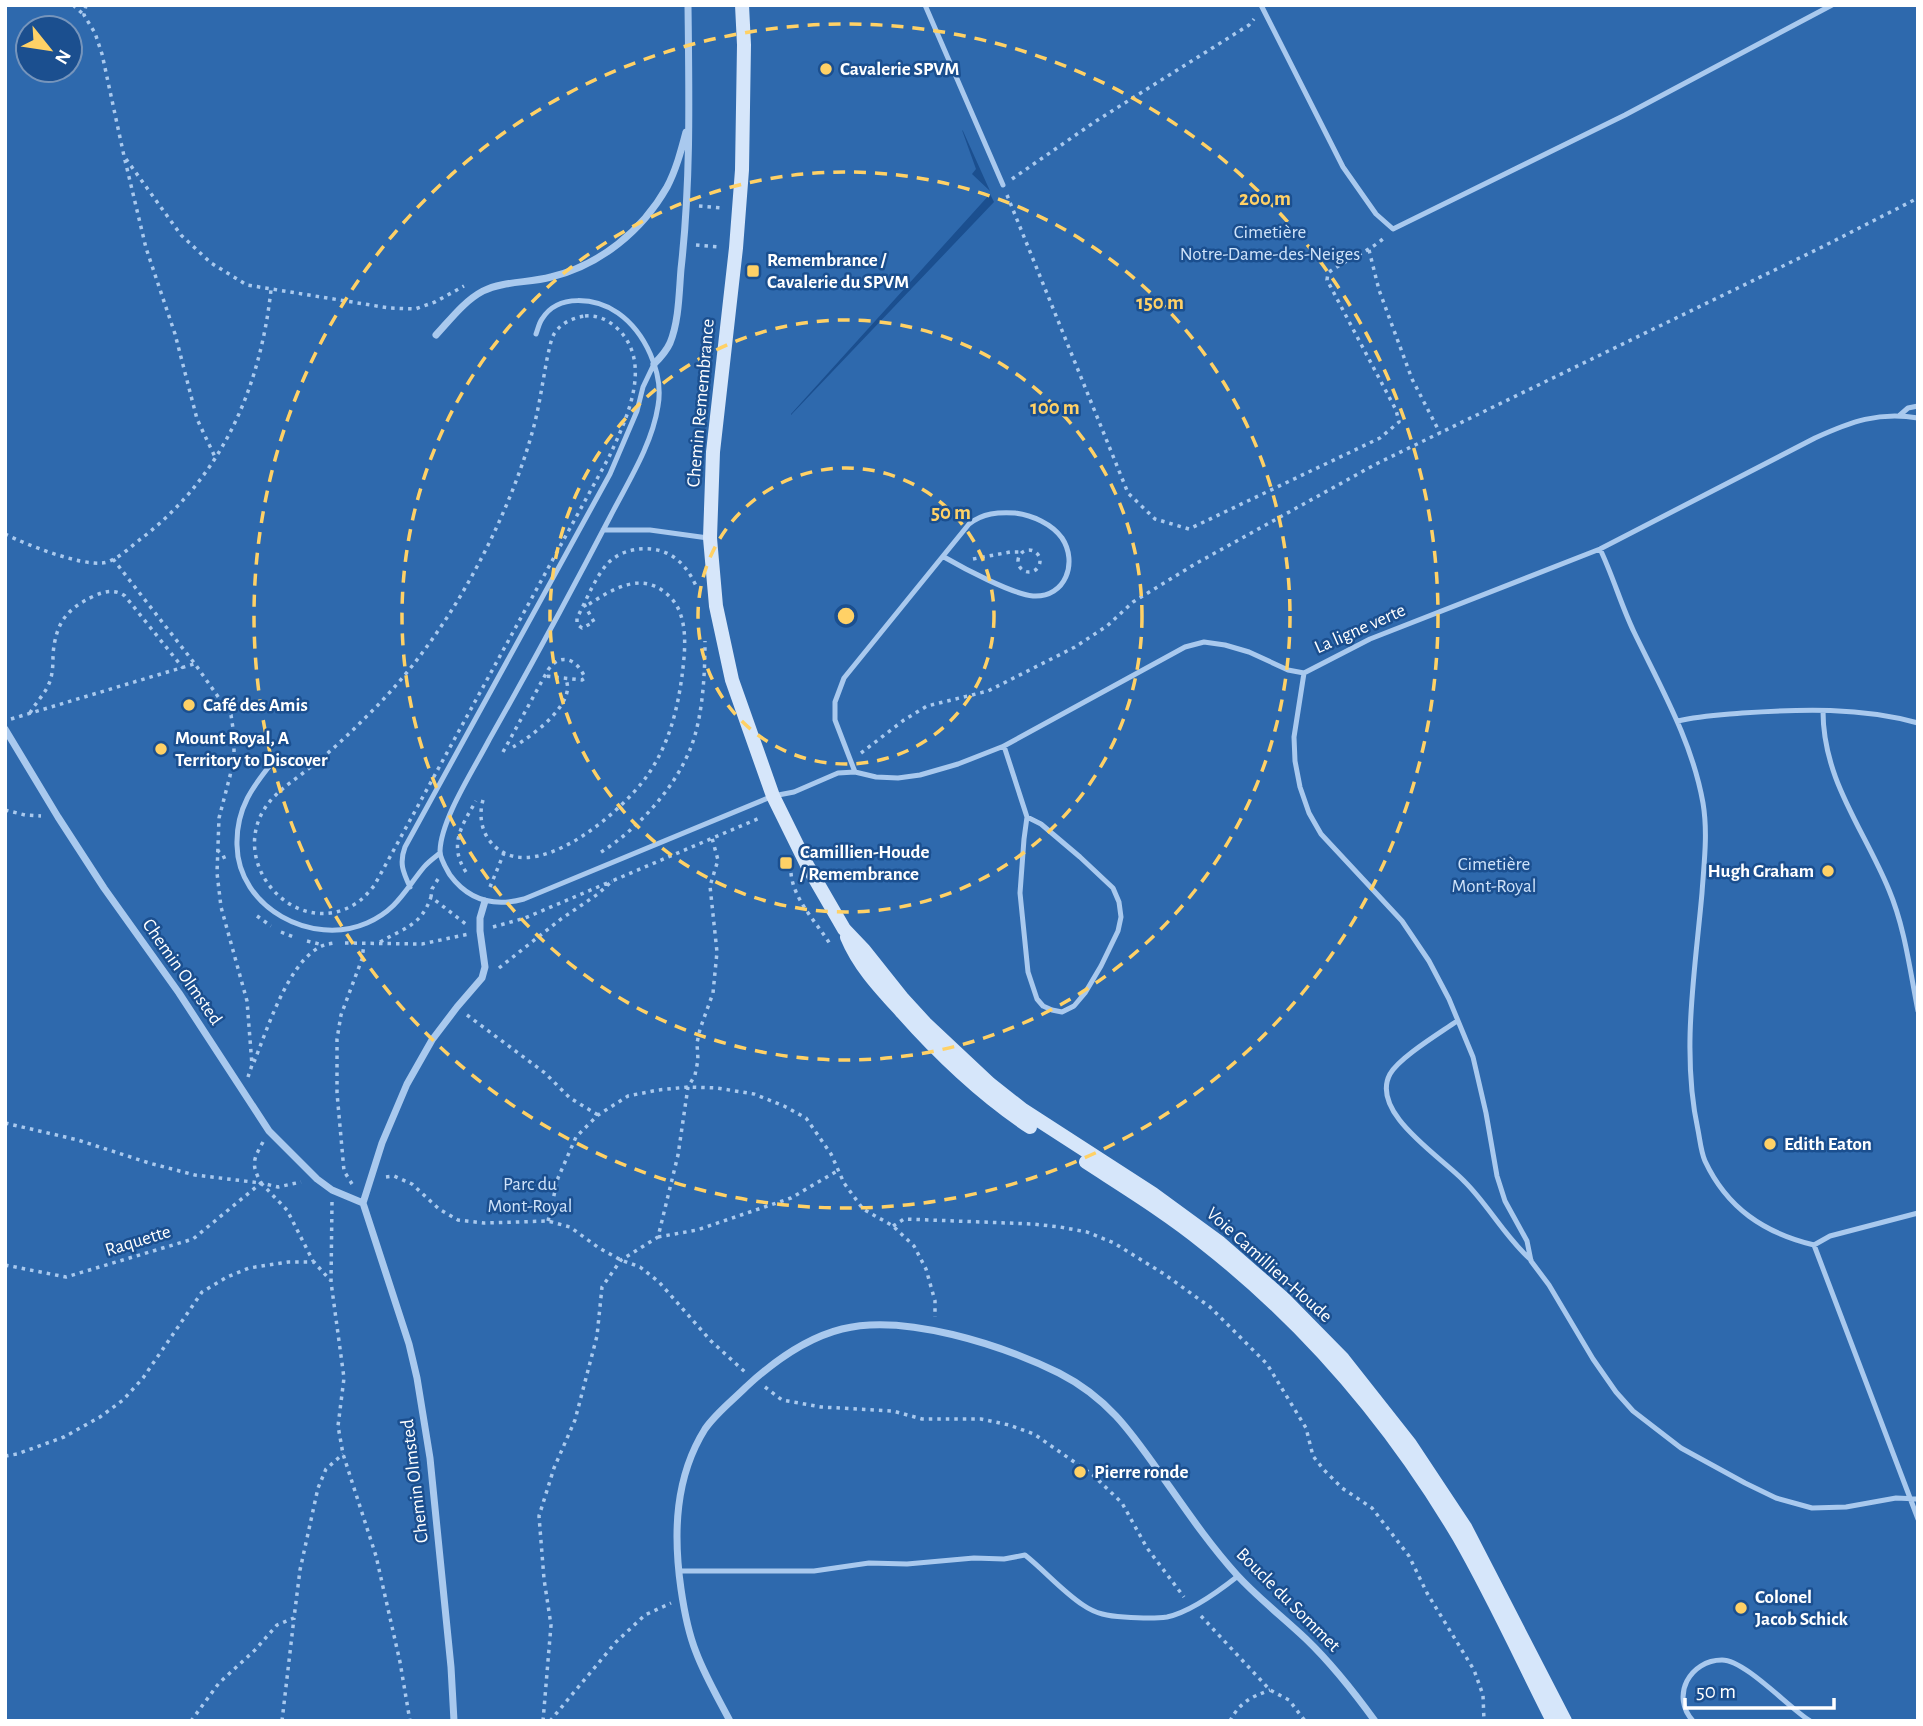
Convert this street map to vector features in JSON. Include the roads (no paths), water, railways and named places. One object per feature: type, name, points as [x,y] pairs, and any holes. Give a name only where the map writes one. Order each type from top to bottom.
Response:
[{"type":"street","points":[[654,364],[670,344],[674,329],[684,244],[690,117],[688,5]]},
{"type":"street","name":"Chemin Remembrance","points":[[742,5],[744,45],[739,210],[713,452],[710,538],[716,606],[732,680],[773,796]]},
{"type":"street","points":[[436,335],[467,302],[484,290],[566,273],[586,265],[628,236],[651,211],[667,187],[678,161],[690,117]]},
{"type":"street","name":"Chemin Olmsted","points":[[5,729],[104,888],[203,1029],[269,1131],[317,1179],[332,1190],[363,1203],[417,1378],[430,1458],[454,1721]]},
{"type":"street","name":"Voie Camillien-Houde","points":[[773,796],[807,865],[844,929],[855,955],[871,978],[922,1034],[979,1088],[1018,1118],[1203,1242],[1274,1303],[1333,1363],[1377,1416],[1440,1506],[1474,1564],[1553,1721]]},
{"type":"street","points":[[363,1203],[382,1143],[407,1084],[432,1040],[482,978],[485,967],[480,918],[485,901]]},
{"type":"street","name":"Voie Camillien-Houde","points":[[844,929],[925,1023],[990,1084],[1042,1123],[1200,1227],[1273,1288],[1343,1359],[1410,1444],[1465,1527],[1565,1721]]},
{"type":"street","name":"Boucle du Sommet","points":[[730,1721],[695,1649],[678,1571],[676,1542],[679,1502],[691,1454],[707,1426],[781,1358],[807,1342],[844,1328],[891,1325],[961,1337],[1018,1355],[1060,1374],[1105,1404],[1126,1426],[1195,1522],[1238,1576],[1327,1661],[1375,1721]]},
{"type":"lane","points":[[925,5],[1003,185]]},
{"type":"lane","points":[[1271,5],[1262,8],[1343,167],[1376,214],[1393,229],[1625,115],[1832,5]]},
{"type":"lane","points":[[485,901],[474,897],[453,879],[445,867],[440,853],[443,834],[457,798],[548,635],[646,444],[656,418],[660,388],[654,364],[637,332],[617,312],[597,302],[573,301],[551,309],[542,319],[536,334]]},
{"type":"lane","points":[[410,887],[402,871],[401,862],[405,847],[610,474],[654,364]]},
{"type":"lane","points":[[1900,415],[1908,408],[1918,406]]},
{"type":"lane","name":"La ligne verte","points":[[485,901],[512,902],[524,899],[773,796],[794,792],[838,774],[855,772],[898,778],[958,764],[1004,747],[1185,647],[1204,642],[1226,645],[1289,670],[1304,673],[1370,639],[1600,549],[1844,425],[1886,415],[1918,418]]},
{"type":"lane","points":[[855,772],[835,720],[835,702],[844,678],[969,524],[988,514],[1003,512],[1037,519],[1061,536],[1067,549],[1069,565],[1065,578],[1053,593],[1031,596],[961,567],[944,557]]},
{"type":"lane","points":[[603,530],[650,530],[710,538]]},
{"type":"lane","points":[[1600,549],[1633,629],[1678,721],[1700,791],[1705,831],[1689,1052],[1690,1090],[1704,1158],[1719,1186],[1733,1204],[1751,1218],[1798,1241],[1814,1245],[1830,1236],[1918,1213]]},
{"type":"lane","points":[[1304,673],[1294,737],[1300,788],[1309,813],[1328,843],[1402,921],[1429,961],[1449,999],[1473,1057],[1497,1176],[1505,1200],[1527,1241],[1531,1261]]},
{"type":"lane","points":[[1678,721],[1759,712],[1823,711],[1880,714],[1918,723]]},
{"type":"lane","points":[[1823,711],[1823,733],[1835,778],[1896,909],[1918,1011]]},
{"type":"lane","points":[[1004,747],[1027,817],[1020,893],[1028,972],[1037,999],[1043,1006],[1062,1012],[1074,1006],[1101,966],[1118,931],[1121,917],[1119,902],[1113,888],[1080,857],[1041,824],[1027,817]]},
{"type":"lane","points":[[275,759],[250,791],[238,829],[237,845],[239,860],[254,895],[274,912],[293,923],[338,930],[378,918],[398,902],[425,866],[440,853]]},
{"type":"lane","points":[[1457,1021],[1402,1060],[1389,1075],[1386,1096],[1400,1122],[1466,1182],[1531,1261],[1616,1392],[1648,1423],[1681,1448],[1776,1498],[1812,1508],[1846,1507],[1896,1498],[1918,1499]]},
{"type":"lane","points":[[1814,1245],[1918,1519]]},
{"type":"lane","points":[[678,1571],[814,1571],[869,1563],[907,1564],[974,1558],[1004,1559],[1025,1555],[1083,1605],[1104,1616],[1131,1618],[1168,1617],[1192,1607],[1238,1576]]},
{"type":"lane","points":[[1693,1721],[1683,1704],[1682,1694],[1686,1682],[1695,1670],[1709,1662],[1724,1660],[1736,1664],[1756,1678],[1810,1721]]},
{"type":"place","name":"Cavalerie SPVM","points":[[826,69]]},
{"type":"place","name":"Remembrance / Cavalerie du SPVM","points":[[753,271]]},
{"type":"place","name":"Café des Amis","points":[[189,705]]},
{"type":"place","name":"Mount Royal, A Territory to Discover","points":[[161,749]]},
{"type":"place","name":"Camillien-Houde / Remembrance","points":[[786,863]]},
{"type":"place","name":"Hugh Graham","points":[[1828,871]]},
{"type":"place","name":"Edith Eaton","points":[[1770,1144]]},
{"type":"place","name":"Pierre ronde","points":[[1080,1472]]},
{"type":"place","name":"Colonel Jacob Schick","points":[[1741,1608]]},
{"type":"park label","name":"Cimetière Notre-Dame-des-Neiges","points":[[1270,243]]},
{"type":"park label","name":"Cimetière Mont-Royal","points":[[1494,875]]},
{"type":"park label","name":"Parc du Mont-Royal","points":[[530,1195]]}]
